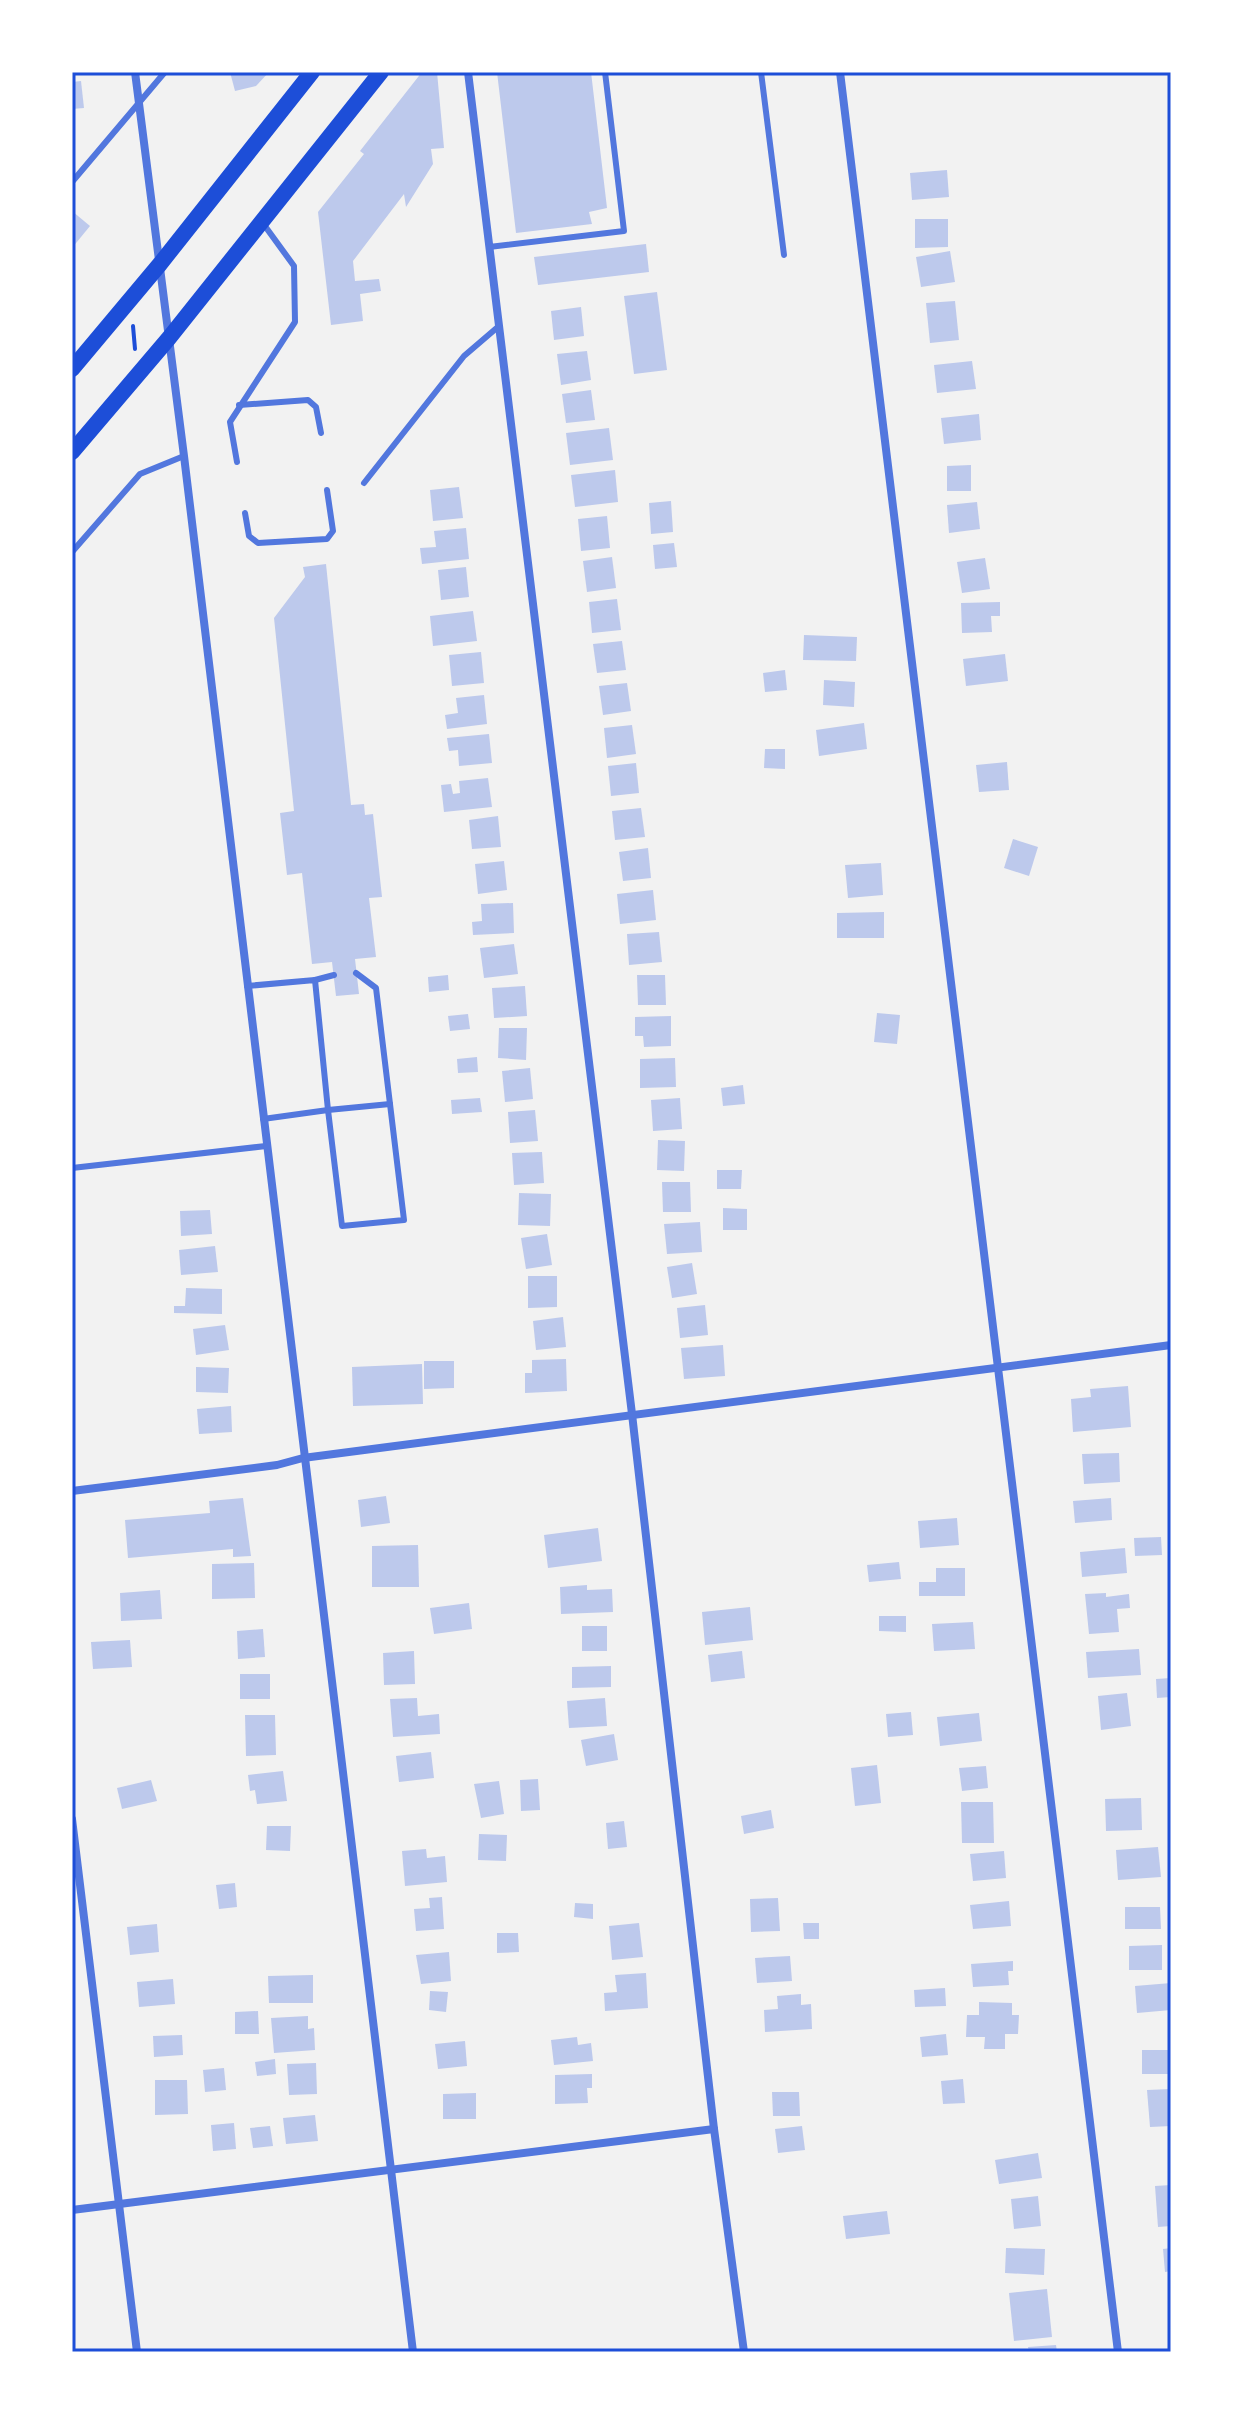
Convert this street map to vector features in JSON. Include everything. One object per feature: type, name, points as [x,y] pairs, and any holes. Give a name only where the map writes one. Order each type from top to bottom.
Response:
[{"type":"main road","points":[[72,369],[160,264],[312,72]]},
{"type":"main road","points":[[72,452],[169,338],[381,72]]},
{"type":"street","points":[[135,72],[413,2352]]},
{"type":"street","points":[[468,72],[632,1414],[714,2129],[744,2352]]},
{"type":"street","points":[[840,72],[1118,2352]]},
{"type":"street","points":[[72,1491],[632,1414],[1171,1345]]},
{"type":"street","points":[[72,1819],[137,2352]]},
{"type":"street","points":[[72,2210],[714,2129]]},
{"type":"lane","points":[[72,182],[165,72]]},
{"type":"lane","points":[[489,247],[624,231],[605,72]]},
{"type":"lane","points":[[761,72],[784,255]]},
{"type":"lane","points":[[237,462],[230,422],[295,322],[294,266],[262,222]]},
{"type":"lane","points":[[364,483],[464,356],[499,326]]},
{"type":"lane","points":[[239,405],[308,400],[316,407],[321,433]]},
{"type":"lane","points":[[72,552],[140,474],[184,456]]},
{"type":"lane","points":[[245,513],[249,536],[258,543],[327,539],[333,531],[327,490]]},
{"type":"lane","points":[[315,980],[342,1226],[404,1220],[376,988],[356,973]]},
{"type":"lane","points":[[247,986],[315,980],[334,975]]},
{"type":"lane","points":[[263,1119],[390,1104]]},
{"type":"lane","points":[[72,1168],[266,1146]]},
{"type":"path","points":[[133,326],[136,351]]},
{"type":"building","points":[[230,72],[269,72],[256,86],[235,91]]},
{"type":"building","points":[[422,72],[437,72],[444,148],[431,149],[433,164],[406,207],[404,194],[353,261],[355,281],[379,279],[381,291],[360,294],[363,321],[331,325],[318,212],[364,154],[360,151]]},
{"type":"building","points":[[497,72],[591,72],[607,208],[589,212],[592,224],[516,233]]},
{"type":"building","points":[[81,81],[84,108],[72,109],[72,82]]},
{"type":"building","points":[[947,170],[949,197],[912,200],[910,173]]},
{"type":"building","points":[[72,211],[90,226],[72,248]]},
{"type":"building","points":[[915,219],[948,219],[948,247],[915,248]]},
{"type":"building","points":[[646,244],[649,272],[538,285],[534,257]]},
{"type":"building","points":[[950,251],[955,282],[921,287],[916,257]]},
{"type":"building","points":[[657,292],[667,370],[634,374],[624,296]]},
{"type":"building","points":[[955,301],[959,340],[930,343],[926,303]]},
{"type":"building","points":[[581,307],[584,336],[554,340],[551,311]]},
{"type":"building","points":[[587,351],[591,380],[561,385],[557,354]]},
{"type":"building","points":[[972,361],[976,389],[937,393],[934,365]]},
{"type":"building","points":[[591,390],[595,420],[566,423],[562,394]]},
{"type":"building","points":[[979,414],[981,440],[944,444],[941,418]]},
{"type":"building","points":[[609,428],[613,460],[570,465],[566,433]]},
{"type":"building","points":[[971,465],[971,491],[947,491],[947,466]]},
{"type":"building","points":[[615,470],[618,502],[575,507],[571,475]]},
{"type":"building","points":[[459,487],[463,518],[433,521],[430,490]]},
{"type":"building","points":[[671,501],[673,532],[651,534],[649,503]]},
{"type":"building","points":[[977,502],[980,529],[949,533],[947,505]]},
{"type":"building","points":[[607,516],[610,548],[581,551],[578,519]]},
{"type":"building","points":[[466,528],[469,559],[422,564],[420,548],[436,547],[434,531]]},
{"type":"building","points":[[674,543],[677,567],[655,569],[653,545]]},
{"type":"building","points":[[612,557],[616,588],[587,592],[583,561]]},
{"type":"building","points":[[985,558],[990,589],[962,593],[957,562]]},
{"type":"building","points":[[326,564],[351,805],[364,804],[365,815],[373,814],[382,897],[369,898],[376,957],[355,959],[359,994],[336,996],[332,962],[312,964],[302,873],[287,875],[280,813],[294,811],[274,618],[305,577],[303,567]]},
{"type":"building","points":[[466,567],[469,597],[441,600],[438,570]]},
{"type":"building","points":[[617,599],[621,630],[592,633],[589,602]]},
{"type":"building","points":[[1000,602],[1000,616],[991,616],[992,632],[962,633],[961,603]]},
{"type":"building","points":[[473,611],[477,641],[433,646],[430,616]]},
{"type":"building","points":[[804,635],[857,637],[856,661],[803,660]]},
{"type":"building","points":[[622,641],[626,670],[597,673],[593,644]]},
{"type":"building","points":[[481,652],[484,683],[452,686],[449,655]]},
{"type":"building","points":[[1005,654],[1008,681],[966,686],[963,659]]},
{"type":"building","points":[[785,670],[787,690],[765,692],[763,673]]},
{"type":"building","points":[[824,680],[855,682],[854,707],[823,705]]},
{"type":"building","points":[[627,683],[631,711],[603,715],[599,686]]},
{"type":"building","points":[[484,695],[487,724],[447,729],[445,715],[458,713],[456,698]]},
{"type":"building","points":[[864,723],[867,749],[819,756],[816,730]]},
{"type":"building","points":[[632,725],[636,754],[607,758],[604,728]]},
{"type":"building","points":[[489,734],[492,763],[459,766],[458,750],[449,751],[447,738]]},
{"type":"building","points":[[765,749],[785,749],[785,769],[764,768]]},
{"type":"building","points":[[1007,762],[1009,790],[979,792],[976,765]]},
{"type":"building","points":[[636,763],[639,793],[611,796],[608,766]]},
{"type":"building","points":[[488,778],[492,807],[444,812],[441,785],[451,784],[453,794],[460,793],[459,781]]},
{"type":"building","points":[[641,808],[645,837],[615,840],[612,811]]},
{"type":"building","points":[[498,816],[501,847],[472,849],[469,820]]},
{"type":"building","points":[[1013,839],[1038,847],[1029,876],[1004,868]]},
{"type":"building","points":[[648,848],[651,878],[623,881],[619,852]]},
{"type":"building","points":[[504,861],[507,890],[478,894],[475,864]]},
{"type":"building","points":[[881,863],[883,895],[848,898],[845,865]]},
{"type":"building","points":[[653,890],[656,920],[620,924],[617,894]]},
{"type":"building","points":[[513,903],[514,933],[473,935],[472,922],[482,921],[481,904]]},
{"type":"building","points":[[884,912],[884,938],[837,938],[837,913]]},
{"type":"building","points":[[659,932],[662,962],[629,965],[627,934]]},
{"type":"building","points":[[514,944],[518,974],[484,978],[480,948]]},
{"type":"building","points":[[448,975],[449,990],[429,992],[428,977]]},
{"type":"building","points":[[637,975],[665,975],[666,1005],[638,1005]]},
{"type":"building","points":[[525,986],[527,1016],[494,1018],[492,988]]},
{"type":"building","points":[[877,1013],[900,1015],[897,1044],[874,1042]]},
{"type":"building","points":[[468,1014],[470,1029],[450,1031],[448,1016]]},
{"type":"building","points":[[671,1016],[671,1046],[644,1047],[643,1036],[635,1036],[635,1017]]},
{"type":"building","points":[[499,1028],[527,1028],[526,1060],[498,1058]]},
{"type":"building","points":[[477,1057],[478,1072],[458,1073],[457,1059]]},
{"type":"building","points":[[675,1058],[676,1087],[640,1088],[640,1059]]},
{"type":"building","points":[[530,1068],[533,1099],[505,1102],[502,1071]]},
{"type":"building","points":[[743,1085],[745,1104],[723,1106],[721,1088]]},
{"type":"building","points":[[480,1098],[482,1112],[452,1114],[451,1100]]},
{"type":"building","points":[[680,1098],[682,1129],[653,1131],[651,1100]]},
{"type":"building","points":[[535,1110],[538,1141],[510,1143],[508,1112]]},
{"type":"building","points":[[658,1140],[685,1141],[684,1171],[657,1170]]},
{"type":"building","points":[[542,1152],[544,1183],[514,1185],[512,1153]]},
{"type":"building","points":[[717,1170],[742,1170],[741,1189],[717,1189]]},
{"type":"building","points":[[662,1182],[690,1182],[691,1212],[663,1212]]},
{"type":"building","points":[[519,1193],[551,1194],[550,1226],[518,1225]]},
{"type":"building","points":[[723,1208],[747,1209],[747,1230],[723,1230]]},
{"type":"building","points":[[210,1210],[212,1234],[181,1236],[180,1211]]},
{"type":"building","points":[[700,1222],[702,1252],[667,1254],[664,1224]]},
{"type":"building","points":[[547,1234],[552,1265],[526,1269],[521,1238]]},
{"type":"building","points":[[215,1246],[218,1272],[181,1275],[179,1250]]},
{"type":"building","points":[[692,1263],[697,1294],[672,1298],[667,1267]]},
{"type":"building","points":[[528,1276],[557,1276],[557,1307],[528,1308]]},
{"type":"building","points":[[186,1288],[222,1289],[222,1314],[174,1313],[174,1306],[185,1306]]},
{"type":"building","points":[[705,1305],[708,1335],[680,1338],[677,1308]]},
{"type":"building","points":[[563,1317],[566,1347],[536,1350],[533,1321]]},
{"type":"building","points":[[225,1325],[229,1350],[196,1355],[193,1329]]},
{"type":"building","points":[[723,1345],[725,1376],[684,1379],[681,1348]]},
{"type":"building","points":[[566,1359],[567,1391],[525,1393],[525,1373],[532,1373],[532,1360]]},
{"type":"building","points":[[424,1361],[454,1361],[454,1388],[424,1389]]},
{"type":"building","points":[[422,1364],[423,1404],[353,1406],[352,1367]]},
{"type":"building","points":[[196,1367],[229,1368],[228,1393],[196,1392]]},
{"type":"building","points":[[1128,1386],[1131,1427],[1073,1432],[1071,1399],[1091,1397],[1090,1389]]},
{"type":"building","points":[[231,1406],[232,1432],[199,1434],[197,1409]]},
{"type":"building","points":[[1119,1453],[1120,1482],[1084,1484],[1082,1454]]},
{"type":"building","points":[[386,1496],[390,1523],[361,1527],[358,1500]]},
{"type":"building","points":[[243,1498],[251,1556],[233,1557],[233,1549],[128,1558],[125,1520],[210,1513],[209,1501]]},
{"type":"building","points":[[1111,1498],[1112,1520],[1075,1523],[1073,1501]]},
{"type":"building","points":[[957,1518],[959,1545],[920,1548],[918,1521]]},
{"type":"building","points":[[598,1528],[602,1561],[548,1568],[544,1535]]},
{"type":"building","points":[[1161,1537],[1162,1555],[1135,1556],[1134,1538]]},
{"type":"building","points":[[418,1545],[419,1587],[372,1587],[372,1546]]},
{"type":"building","points":[[1125,1548],[1127,1573],[1082,1577],[1080,1552]]},
{"type":"building","points":[[899,1562],[901,1579],[869,1582],[867,1565]]},
{"type":"building","points":[[254,1563],[255,1598],[212,1599],[212,1564]]},
{"type":"building","points":[[936,1568],[965,1568],[965,1596],[919,1596],[919,1582],[936,1582]]},
{"type":"building","points":[[587,1585],[587,1590],[612,1589],[613,1612],[561,1614],[560,1587]]},
{"type":"building","points":[[160,1590],[162,1619],[121,1621],[120,1593]]},
{"type":"building","points":[[1106,1593],[1106,1597],[1129,1594],[1130,1608],[1117,1609],[1119,1632],[1089,1634],[1085,1594]]},
{"type":"building","points":[[469,1603],[472,1629],[434,1634],[430,1608]]},
{"type":"building","points":[[750,1607],[753,1640],[705,1645],[702,1612]]},
{"type":"building","points":[[879,1616],[906,1616],[906,1632],[879,1631]]},
{"type":"building","points":[[973,1622],[975,1649],[934,1651],[932,1624]]},
{"type":"building","points":[[582,1626],[607,1626],[607,1651],[582,1651]]},
{"type":"building","points":[[263,1629],[265,1657],[238,1659],[237,1631]]},
{"type":"building","points":[[130,1640],[132,1667],[93,1669],[91,1642]]},
{"type":"building","points":[[1139,1649],[1141,1675],[1088,1678],[1086,1652]]},
{"type":"building","points":[[414,1651],[415,1684],[384,1685],[383,1653]]},
{"type":"building","points":[[742,1651],[745,1678],[711,1682],[708,1655]]},
{"type":"building","points":[[611,1666],[611,1687],[572,1688],[572,1667]]},
{"type":"building","points":[[240,1674],[270,1674],[270,1699],[240,1699]]},
{"type":"building","points":[[1171,1678],[1171,1697],[1157,1698],[1156,1679]]},
{"type":"building","points":[[1127,1693],[1131,1726],[1101,1730],[1098,1696]]},
{"type":"building","points":[[417,1698],[418,1716],[439,1714],[440,1734],[393,1737],[390,1699]]},
{"type":"building","points":[[605,1698],[607,1726],[569,1728],[567,1701]]},
{"type":"building","points":[[911,1712],[913,1735],[888,1737],[886,1714]]},
{"type":"building","points":[[979,1713],[982,1741],[940,1746],[937,1717]]},
{"type":"building","points":[[245,1715],[275,1715],[276,1755],[246,1756]]},
{"type":"building","points":[[614,1734],[618,1760],[586,1766],[581,1740]]},
{"type":"building","points":[[431,1752],[434,1778],[399,1782],[396,1756]]},
{"type":"building","points":[[877,1765],[881,1803],[855,1806],[851,1768]]},
{"type":"building","points":[[986,1766],[988,1788],[962,1791],[959,1768]]},
{"type":"building","points":[[283,1771],[287,1801],[257,1804],[255,1790],[250,1791],[248,1775]]},
{"type":"building","points":[[538,1779],[540,1810],[521,1811],[520,1780]]},
{"type":"building","points":[[151,1780],[157,1801],[122,1809],[117,1788]]},
{"type":"building","points":[[499,1781],[504,1814],[481,1818],[474,1784]]},
{"type":"building","points":[[1141,1798],[1142,1830],[1106,1831],[1105,1799]]},
{"type":"building","points":[[961,1802],[993,1802],[994,1843],[962,1843]]},
{"type":"building","points":[[771,1810],[774,1828],[744,1834],[741,1816]]},
{"type":"building","points":[[624,1821],[627,1847],[608,1849],[606,1823]]},
{"type":"building","points":[[267,1826],[291,1826],[290,1851],[266,1850]]},
{"type":"building","points":[[479,1834],[507,1835],[506,1861],[478,1860]]},
{"type":"building","points":[[1158,1847],[1161,1877],[1118,1880],[1116,1850]]},
{"type":"building","points":[[426,1849],[427,1858],[445,1856],[447,1882],[405,1886],[402,1851]]},
{"type":"building","points":[[1004,1851],[1006,1878],[973,1881],[970,1854]]},
{"type":"building","points":[[235,1883],[237,1907],[219,1909],[216,1885]]},
{"type":"building","points":[[442,1897],[444,1929],[416,1931],[414,1909],[430,1908],[429,1898]]},
{"type":"building","points":[[778,1898],[780,1931],[751,1932],[750,1899]]},
{"type":"building","points":[[1009,1901],[1011,1926],[973,1929],[970,1905]]},
{"type":"building","points":[[575,1903],[593,1904],[593,1919],[574,1917]]},
{"type":"building","points":[[1125,1907],[1160,1907],[1161,1929],[1125,1929]]},
{"type":"building","points":[[639,1923],[643,1957],[612,1960],[609,1926]]},
{"type":"building","points":[[803,1923],[819,1923],[819,1939],[804,1939]]},
{"type":"building","points":[[157,1924],[159,1952],[130,1955],[127,1927]]},
{"type":"building","points":[[497,1933],[518,1933],[519,1952],[497,1953]]},
{"type":"building","points":[[1162,1945],[1162,1970],[1129,1970],[1129,1946]]},
{"type":"building","points":[[449,1952],[451,1981],[421,1984],[416,1955]]},
{"type":"building","points":[[790,1956],[792,1981],[757,1983],[755,1958]]},
{"type":"building","points":[[1013,1961],[1013,1971],[1008,1971],[1009,1985],[973,1987],[971,1964]]},
{"type":"building","points":[[646,1973],[648,2008],[605,2011],[604,1993],[617,1992],[615,1975]]},
{"type":"building","points":[[313,1975],[313,2003],[269,2003],[268,1976]]},
{"type":"building","points":[[173,1979],[175,2004],[139,2007],[137,1982]]},
{"type":"building","points":[[1171,1983],[1171,2010],[1137,2013],[1135,1986]]},
{"type":"building","points":[[945,1988],[946,2006],[915,2007],[914,1990]]},
{"type":"building","points":[[430,1991],[448,1992],[446,2012],[429,2010]]},
{"type":"building","points":[[801,1994],[801,2005],[811,2004],[812,2029],[765,2032],[764,2010],[778,2009],[777,1996]]},
{"type":"building","points":[[979,2002],[1012,2003],[1012,2015],[1019,2015],[1018,2034],[1005,2034],[1005,2049],[984,2049],[985,2037],[966,2037],[967,2015],[979,2015]]},
{"type":"building","points":[[258,2011],[259,2034],[235,2034],[235,2012]]},
{"type":"building","points":[[308,2016],[308,2029],[314,2028],[315,2050],[274,2053],[271,2018]]},
{"type":"building","points":[[946,2034],[948,2055],[922,2057],[920,2037]]},
{"type":"building","points":[[182,2035],[183,2055],[154,2057],[153,2036]]},
{"type":"building","points":[[577,2037],[578,2045],[591,2043],[593,2061],[554,2065],[551,2040]]},
{"type":"building","points":[[465,2041],[467,2066],[438,2069],[435,2044]]},
{"type":"building","points":[[1142,2050],[1171,2050],[1171,2074],[1142,2074]]},
{"type":"building","points":[[275,2059],[276,2074],[257,2076],[255,2062]]},
{"type":"building","points":[[316,2063],[317,2094],[289,2095],[287,2064]]},
{"type":"building","points":[[224,2068],[226,2090],[205,2092],[203,2070]]},
{"type":"building","points":[[592,2074],[592,2088],[587,2088],[588,2103],[555,2104],[555,2075]]},
{"type":"building","points":[[963,2079],[965,2103],[943,2104],[941,2081]]},
{"type":"building","points":[[155,2080],[187,2080],[188,2114],[155,2115]]},
{"type":"building","points":[[1171,2089],[1171,2126],[1150,2127],[1147,2090]]},
{"type":"building","points":[[772,2092],[799,2092],[800,2116],[773,2116]]},
{"type":"building","points":[[476,2093],[476,2119],[443,2119],[443,2094]]},
{"type":"building","points":[[315,2115],[318,2141],[286,2144],[283,2118]]},
{"type":"building","points":[[234,2123],[236,2149],[213,2151],[211,2125]]},
{"type":"building","points":[[270,2126],[273,2146],[253,2148],[250,2128]]},
{"type":"building","points":[[802,2126],[805,2150],[778,2153],[775,2129]]},
{"type":"building","points":[[1038,2153],[1042,2178],[999,2184],[995,2160]]},
{"type":"building","points":[[1171,2185],[1171,2226],[1158,2227],[1155,2186]]},
{"type":"building","points":[[1038,2196],[1041,2226],[1014,2229],[1011,2199]]},
{"type":"building","points":[[887,2211],[890,2234],[846,2239],[843,2216]]},
{"type":"building","points":[[1006,2248],[1045,2249],[1044,2275],[1005,2273]]},
{"type":"building","points":[[1171,2248],[1171,2271],[1165,2272],[1163,2249]]},
{"type":"building","points":[[1047,2289],[1052,2337],[1014,2341],[1009,2293]]},
{"type":"building","points":[[1056,2345],[1057,2352],[1029,2352],[1028,2347]]}]
